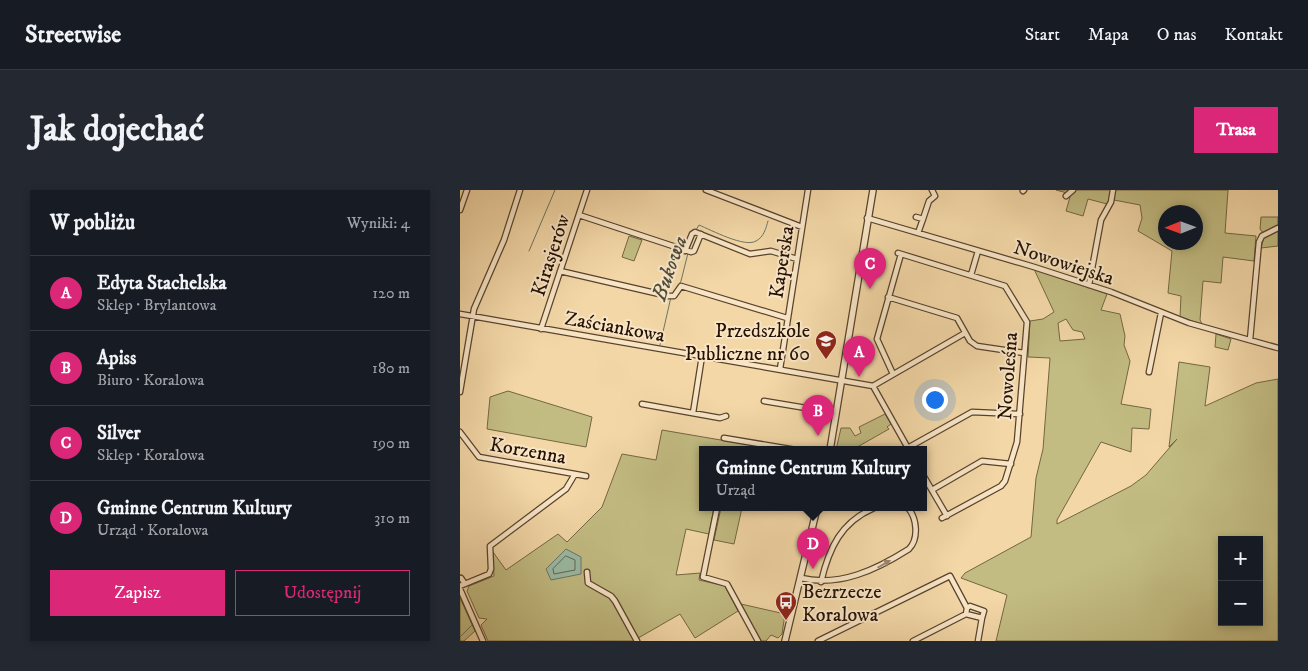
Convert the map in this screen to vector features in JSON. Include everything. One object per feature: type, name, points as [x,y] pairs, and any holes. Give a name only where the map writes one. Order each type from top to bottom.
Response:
[{"type":"street","points":[[460,210],[466,190]]},
{"type":"street","points":[[460,392],[472,316],[504,240],[520,190]]},
{"type":"street","name":"Kirasjerów","points":[[541,329],[587,190]]},
{"type":"street","points":[[706,190],[802,227]]},
{"type":"street","name":"Kaperska","points":[[780,369],[808,190]]},
{"type":"street","points":[[831,446],[871,190]]},
{"type":"street","points":[[918,233],[929,201],[935,195],[932,190]]},
{"type":"street","points":[[1066,196],[1073,190]]},
{"type":"street","points":[[1089,285],[1101,220],[1111,202],[1114,190]]},
{"type":"street","points":[[579,215],[685,251],[694,251],[701,234]]},
{"type":"street","points":[[916,217],[923,219]]},
{"type":"street","name":"Nowowiejska","points":[[868,218],[1089,285],[1161,312],[1278,348]]},
{"type":"street","points":[[1250,340],[1259,242],[1262,236],[1278,228]]},
{"type":"street","points":[[685,251],[694,232],[750,254],[771,251],[797,259]]},
{"type":"street","points":[[971,275],[978,251]]},
{"type":"street","name":"Nowoleśna","points":[[888,297],[900,254],[1006,287],[1026,319],[1017,442],[1011,464],[1001,486],[944,517],[932,490]]},
{"type":"street","points":[[560,271],[671,297],[681,286],[788,318]]},
{"type":"street","points":[[893,374],[877,342],[888,297],[957,318],[970,341],[977,346],[1024,352]]},
{"type":"street","points":[[1149,372],[1161,312]]},
{"type":"street","name":"Zaściankowa","points":[[460,314],[873,386]]},
{"type":"street","points":[[905,446],[873,386],[965,333]]},
{"type":"street","points":[[693,413],[702,356]]},
{"type":"street","points":[[764,401],[836,413]]},
{"type":"street","points":[[642,404],[720,418],[726,416]]},
{"type":"street","points":[[912,446],[972,412],[1020,414]]},
{"type":"street","name":"Korzenna","points":[[460,432],[479,457],[586,476]]},
{"type":"street","points":[[724,438],[772,446]]},
{"type":"street","points":[[927,482],[932,490],[982,461],[1011,464]]},
{"type":"street","name":"Korzenna","points":[[462,586],[489,574],[491,570],[490,546],[566,489],[574,474]]},
{"type":"street","points":[[716,511],[703,577],[727,584],[758,641]]},
{"type":"street","points":[[785,641],[816,511]]},
{"type":"street","points":[[821,582],[835,544],[844,528],[858,516],[868,511]]},
{"type":"street","points":[[800,578],[821,582],[866,574],[909,550],[916,534],[913,517],[910,511]]},
{"type":"street","points":[[587,572],[588,583],[611,596],[615,601],[637,641]]},
{"type":"street","points":[[824,574],[829,580]]},
{"type":"street","points":[[818,641],[950,576],[967,608],[966,614]]},
{"type":"street","points":[[460,578],[483,641]]},
{"type":"street","points":[[967,608],[970,606],[982,609],[978,641]]},
{"type":"street","points":[[913,641],[919,640],[966,614],[982,618]]},
{"type":"shaded area","points":[[1056,190],[1228,190],[1225,233],[1256,236],[1254,261],[1223,257],[1221,283],[1203,281],[1200,320],[1202,324],[1180,317],[1181,296],[1168,293],[1172,251],[1170,250],[1203,250],[1203,205],[1158,205],[1158,243],[1138,231],[1142,218],[1140,205],[1114,200],[1111,205],[1088,199],[1083,216],[1066,211],[1070,197],[1067,193]]},
{"type":"shaded area","points":[[1261,217],[1278,217],[1278,225],[1263,233],[1260,229]]},
{"type":"shaded area","points":[[1278,230],[1278,246],[1261,248],[1264,237]]},
{"type":"shaded area","points":[[629,236],[642,240],[634,261],[622,257]]},
{"type":"shaded area","points":[[1034,269],[1107,294],[1101,310],[1120,314],[1125,336],[1124,345],[1130,361],[1121,404],[1151,409],[1149,429],[1132,428],[1131,452],[1101,442],[1057,520],[1057,524],[1131,486],[1146,475],[1177,439],[1169,447],[1179,362],[1210,367],[1205,406],[1256,383],[1278,379],[1278,641],[996,641],[1007,595],[961,578],[965,573],[1031,537],[1036,478],[1043,449],[1050,358],[1028,357],[1030,321],[1043,319],[1054,312]],"holes":[[[1066,319],[1073,330],[1082,332],[1085,339],[1060,341],[1058,323]]]},
{"type":"shaded area","points":[[1216,334],[1231,339],[1228,350],[1215,347]]},
{"type":"shaded area","points":[[508,391],[592,417],[586,447],[487,429],[490,397]]},
{"type":"shaded area","points":[[885,414],[891,424],[887,427],[889,429],[859,446],[837,446],[841,428],[850,428],[855,436],[861,433],[859,427]]},
{"type":"shaded area","points":[[662,430],[756,446],[699,446],[699,511],[713,511],[709,534],[686,529],[676,575],[700,573],[699,580],[725,586],[738,611],[695,638],[680,614],[633,641],[488,641],[481,625],[487,619],[479,618],[467,591],[469,586],[494,576],[493,552],[506,570],[558,534],[567,542],[602,507],[622,454],[656,460]]},
{"type":"shaded area","points":[[720,511],[741,511],[734,544],[714,540]]},
{"type":"shaded area","points":[[460,598],[475,631],[464,641],[460,641]]},
{"type":"shaded area","points":[[741,604],[785,614],[782,634],[778,638],[771,635],[766,641],[760,641]]},
{"type":"water","points":[[566,549],[581,557],[581,574],[551,580],[546,569]]},
{"type":"waterway","points":[[529,251],[555,190]]},
{"type":"waterway","name":"Bukowa","points":[[696,230],[699,225],[728,238],[751,243],[761,237],[768,221]]},
{"type":"waterway","name":"Bukowa","points":[[689,249],[695,234]]},
{"type":"waterway","name":"Bukowa","points":[[675,291],[681,281],[688,253]]},
{"type":"waterway","name":"Bukowa","points":[[660,345],[671,297]]},
{"type":"waterway","name":"Bukowa","points":[[460,637],[472,625]]},
{"type":"place","name":"Silver","points":[[870,289]]},
{"type":"place","name":"Przedszkole Publiczne nr 60","points":[[826,360]]},
{"type":"place","name":"Edyta Stachelska","points":[[859,377]]},
{"type":"place","name":"Apiss","points":[[818,436]]},
{"type":"place","name":"Gminne Centrum Kultury","points":[[813,569]]},
{"type":"place","name":"Bezrzecze Koralowa","points":[[786,621]]}]
